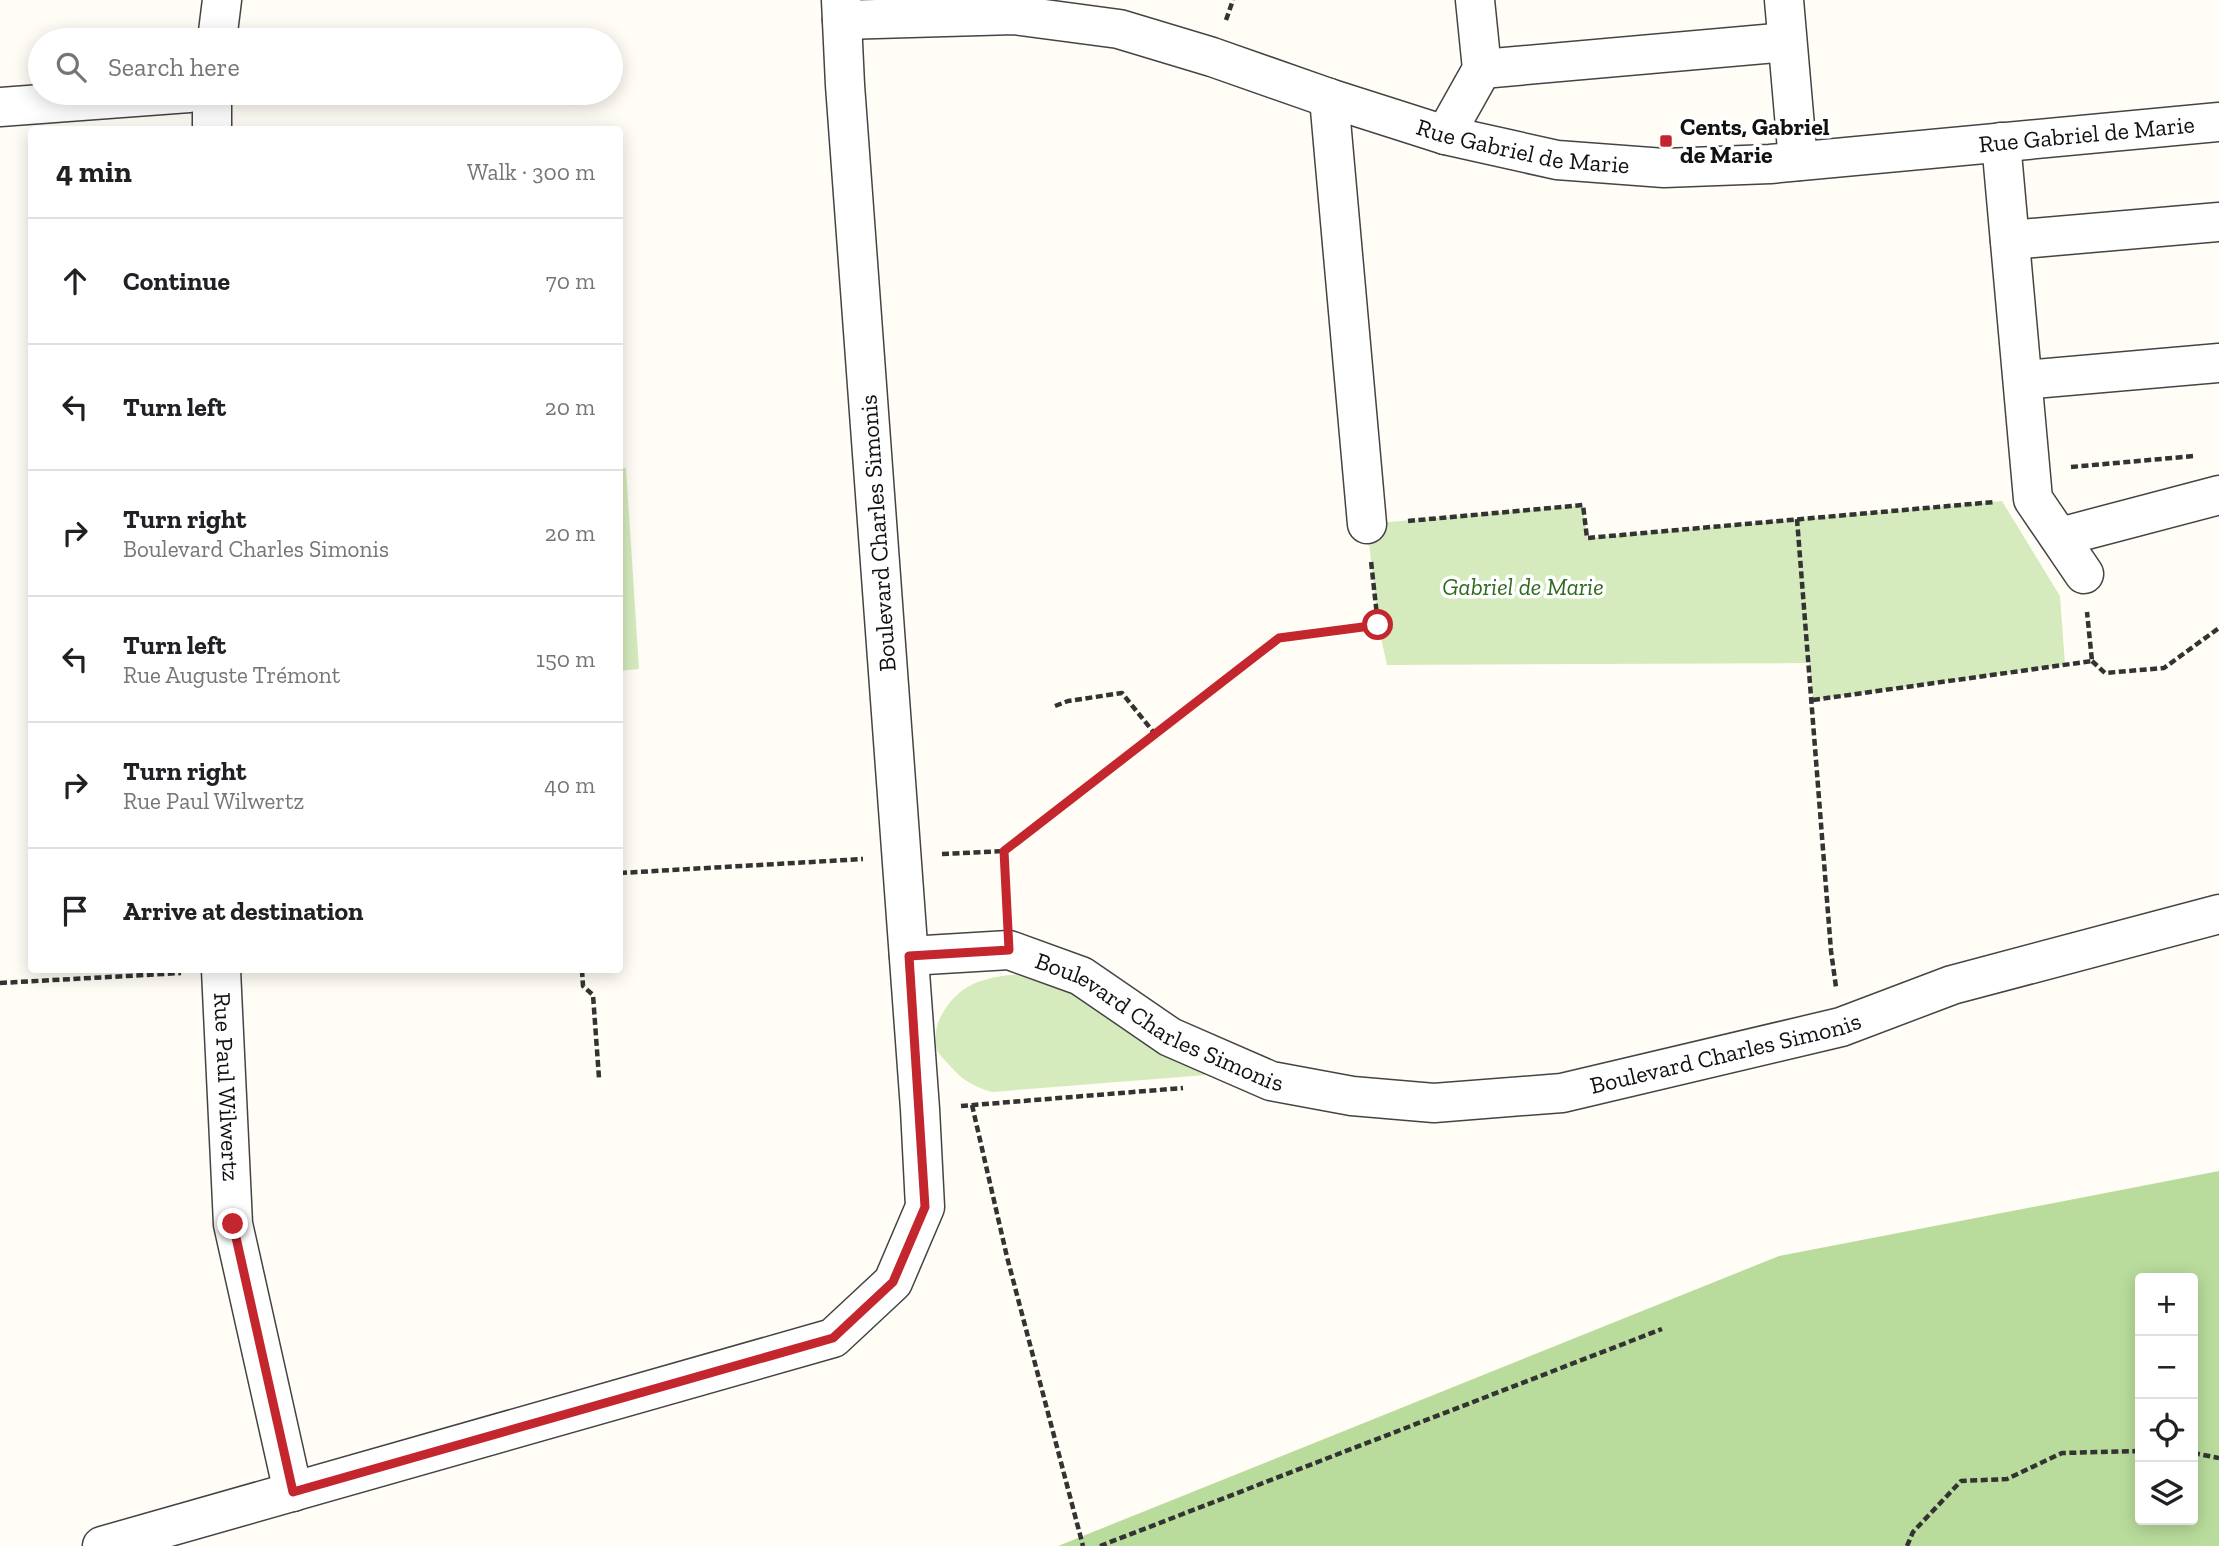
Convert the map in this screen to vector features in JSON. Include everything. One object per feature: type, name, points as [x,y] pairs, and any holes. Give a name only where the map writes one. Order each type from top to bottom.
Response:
[{"type":"street","points":[[218,28],[222,0]]},
{"type":"street","points":[[1445,135],[1482,69],[1475,0]]},
{"type":"street","points":[[1784,0],[1798,162]]},
{"type":"street","name":"Rue Gabriel de Marie","points":[[842,10],[1014,16],[1119,29],[1212,57],[1445,135],[1557,160],[1664,167],[1798,162],[2219,122]]},
{"type":"street","name":"Boulevard Charles Simonis","points":[[842,10],[845,85],[909,956],[1009,950],[1081,976],[1170,1037],[1271,1081],[1352,1097],[1434,1103],[1562,1093],[1841,1027],[1952,985],[2219,914]]},
{"type":"street","points":[[1482,69],[1787,42]]},
{"type":"street","points":[[1329,98],[1367,524]]},
{"type":"street","points":[[0,107],[28,105]]},
{"type":"street","points":[[212,105],[212,126]]},
{"type":"street","points":[[2001,142],[2032,484],[2060,537],[2084,574]]},
{"type":"street","points":[[2010,240],[2219,222]]},
{"type":"street","points":[[2023,380],[2219,363]]},
{"type":"street","points":[[2060,537],[2219,495]]},
{"type":"street","points":[[102,1546],[833,1338],[893,1282],[925,1207],[909,956]]},
{"type":"street","name":"Rue Paul Wilwertz","points":[[221,973],[233,1224],[293,1492]]},
{"type":"path","points":[[623,873],[1004,851],[1279,638],[1378,625],[1367,524],[1583,505],[1587,538],[1797,519],[2206,455]]},
{"type":"path","points":[[1797,519],[1831,951],[1841,1027]]},
{"type":"path","points":[[2084,574],[2091,661],[2105,673],[2164,668],[2219,628]]},
{"type":"path","points":[[1812,700],[2091,661]]},
{"type":"path","points":[[1055,706],[1068,701],[1122,693],[1155,734]]},
{"type":"path","points":[[1004,851],[1009,950]]},
{"type":"path","points":[[0,983],[170,973]]},
{"type":"path","points":[[582,973],[583,986],[593,996],[599,1078]]},
{"type":"path","points":[[920,1109],[1189,1088]]},
{"type":"path","points":[[972,1105],[1007,1257],[1083,1546]]},
{"type":"path","points":[[1100,1546],[1662,1329]]},
{"type":"path","points":[[1907,1546],[1913,1532],[1961,1481],[2007,1479],[2062,1453],[2135,1451]]},
{"type":"path","points":[[2198,1454],[2219,1458]]},
{"type":"green space","points":[[623,468],[626,468],[639,669],[623,671]]},
{"type":"green space","name":"Gabriel de Marie","points":[[2002,501],[2060,596],[2065,665],[1813,700],[1809,663],[1387,665],[1378,625],[1367,524],[1583,505],[1587,538]]},
{"type":"green space","points":[[1021,974],[1046,982],[1094,1004],[1208,1070],[1206,1075],[992,1092],[964,1079],[937,1050],[937,1029],[947,1006],[973,984],[995,977]]},
{"type":"green space","points":[[2219,1171],[2219,1546],[1058,1546],[1779,1256]]},
{"type":"place","name":"Cents, Gabriel de Marie","points":[[1666,141]]},
{"type":"route","points":[[233,1224],[293,1492],[833,1338],[893,1282],[925,1207],[909,956],[1009,950],[1004,851],[1279,638],[1378,625]]}]
